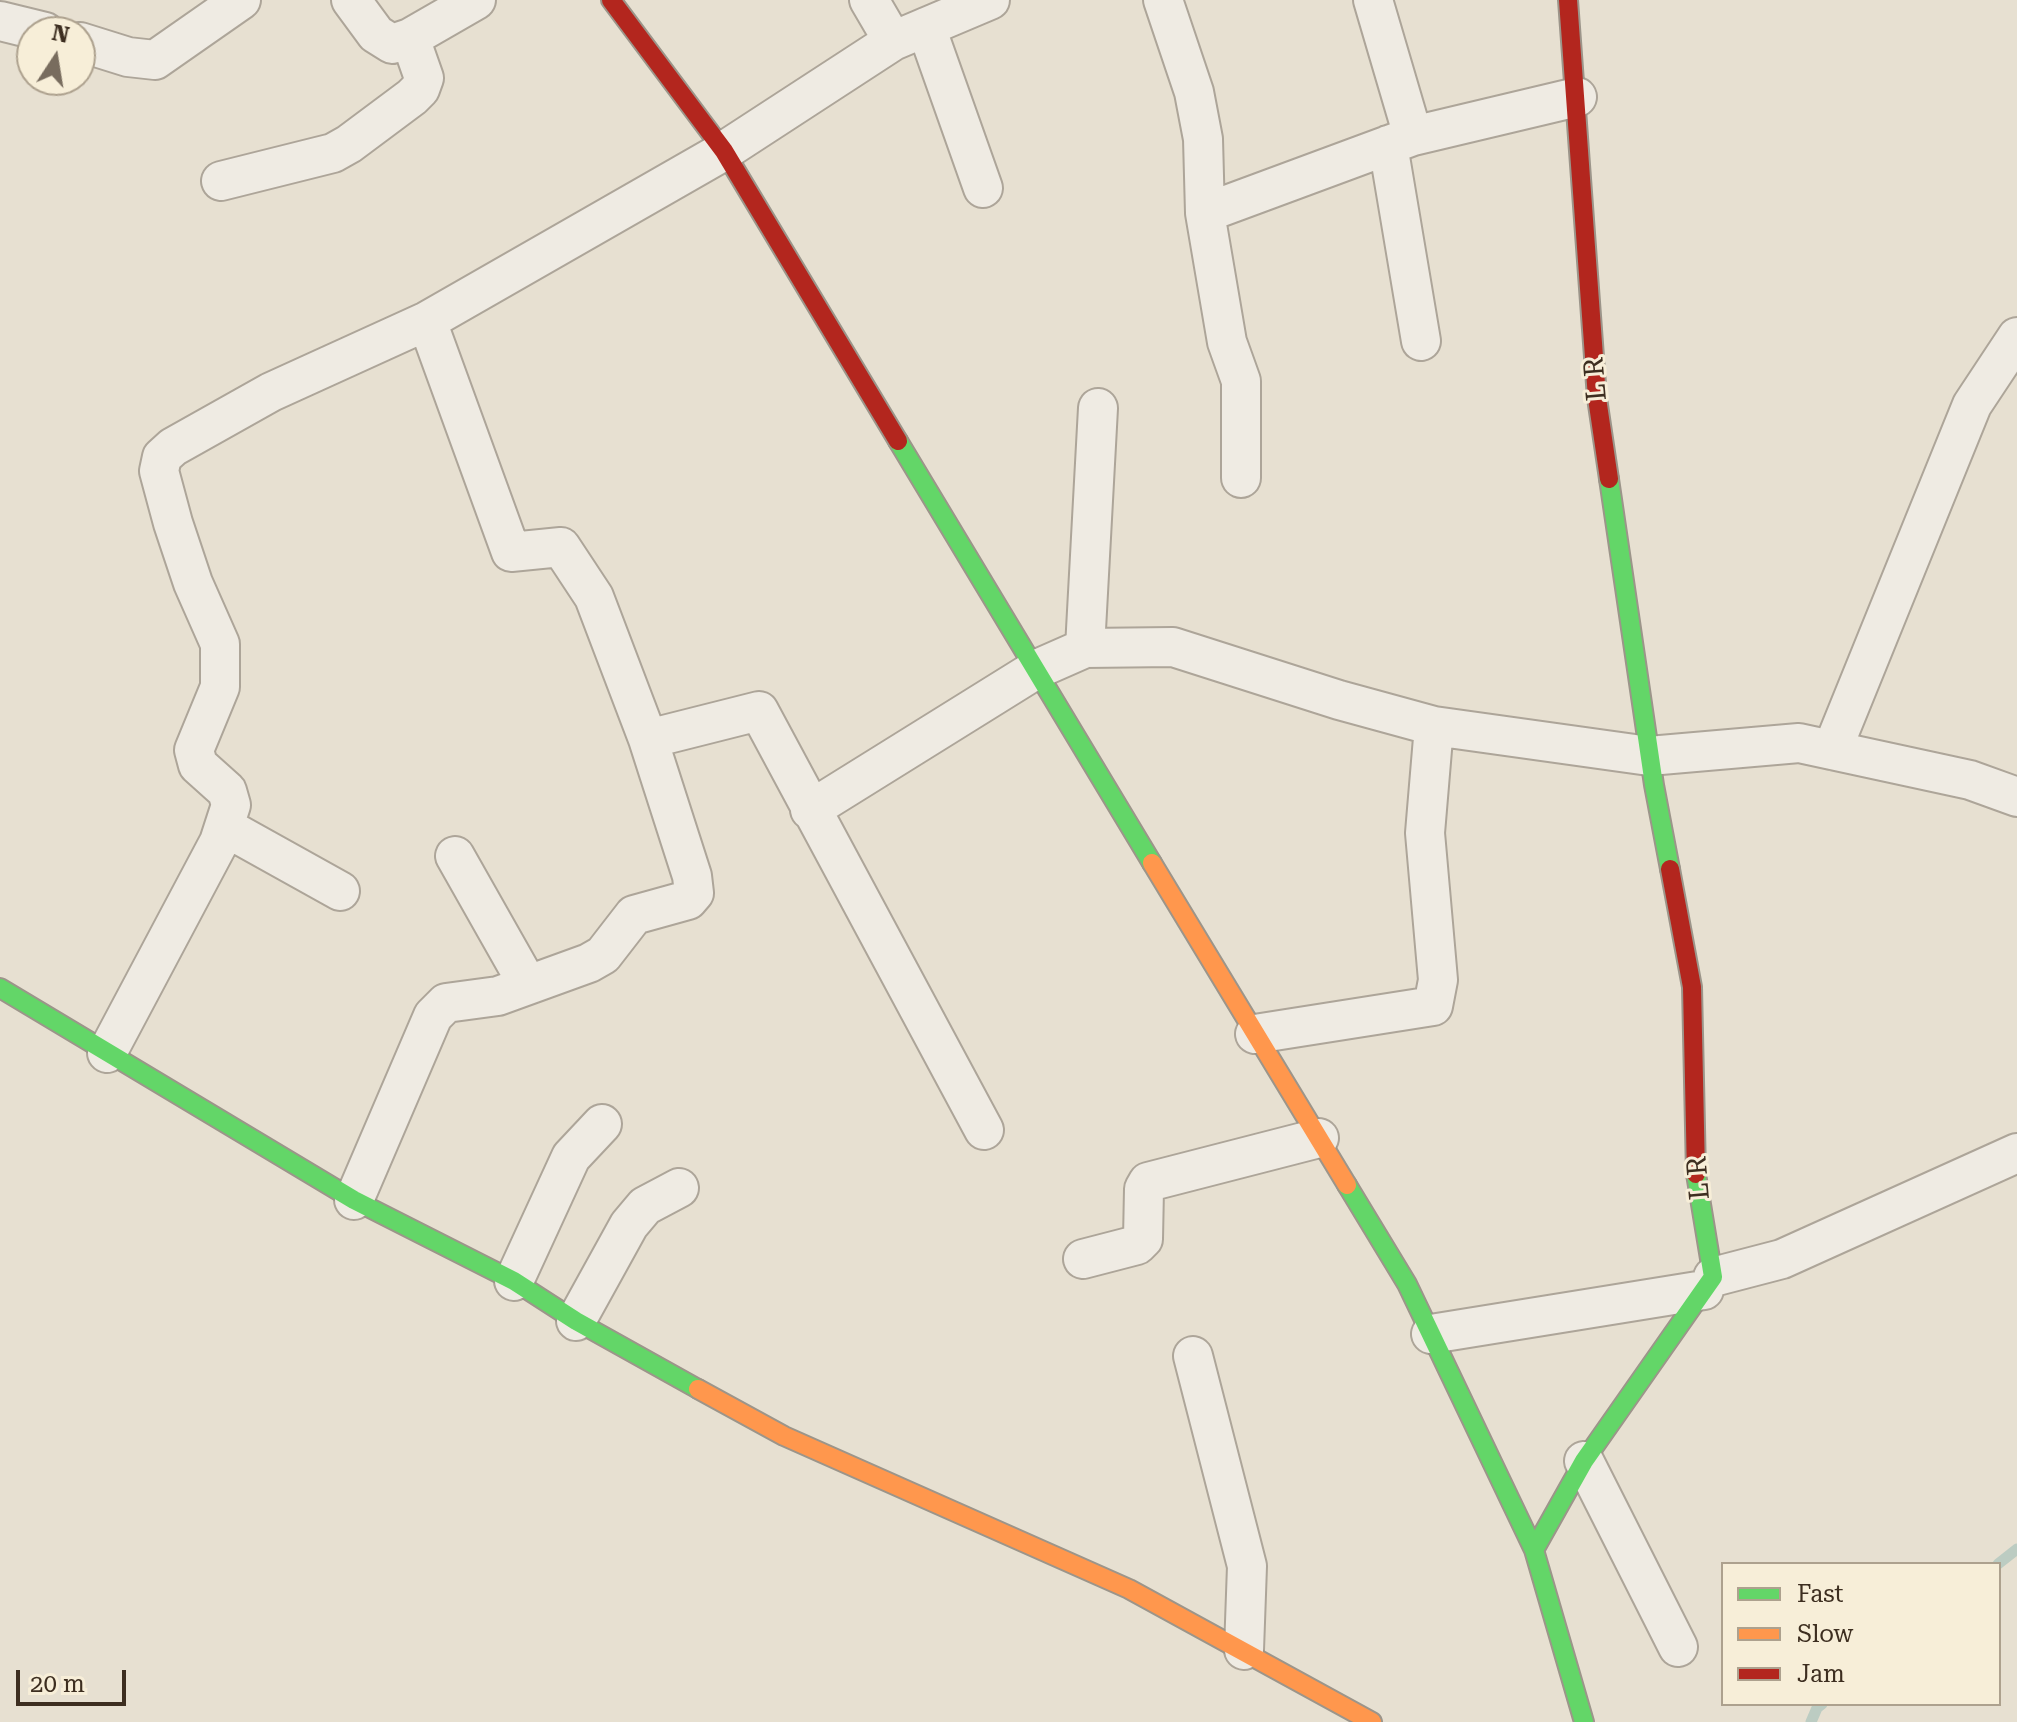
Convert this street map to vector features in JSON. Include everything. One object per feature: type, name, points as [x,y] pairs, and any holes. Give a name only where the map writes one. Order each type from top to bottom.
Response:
[{"type":"street","points":[[96,47],[128,57],[155,60],[241,0]]},
{"type":"street","points":[[351,0],[376,34],[392,44],[410,38],[476,0]]},
{"type":"street","points":[[611,0],[724,151],[1407,1284],[1534,1550],[1584,1722]]},
{"type":"street","points":[[869,0],[910,34],[983,188]]},
{"type":"street","points":[[107,1053],[219,842],[231,805],[227,791],[198,765],[194,750],[220,687],[220,644],[193,583],[173,523],[159,471],[162,457],[173,447],[271,392],[427,321],[724,151],[910,34],[990,0]]},
{"type":"street","points":[[1163,0],[1194,92],[1203,139],[1205,213],[1227,342],[1241,381],[1241,478]]},
{"type":"street","points":[[1373,0],[1400,141],[1421,341]]},
{"type":"street","name":"L R","points":[[1568,0],[1597,398],[1649,756],[1692,987],[1696,1179],[1708,1284]]},
{"type":"street","points":[[221,181],[333,153],[412,97],[420,89],[424,78],[410,38]]},
{"type":"street","points":[[1205,213],[1400,141],[1577,97]]},
{"type":"street","points":[[354,1200],[433,1016],[446,1003],[498,996],[589,963],[603,955],[634,915],[688,900],[694,893],[692,876],[648,739],[594,597],[561,547],[511,552],[427,321]]},
{"type":"street","points":[[1832,750],[1972,405],[2017,337]]},
{"type":"street","points":[[1085,648],[1098,408]]},
{"type":"street","points":[[810,810],[1035,670],[1085,648],[1173,647],[1339,700],[1434,726],[1649,756],[1799,743],[1970,780],[2017,797]]},
{"type":"street","points":[[648,739],[759,711],[984,1130]]},
{"type":"street","points":[[1255,1034],[1433,1006],[1438,980],[1425,833],[1434,726]]},
{"type":"street","points":[[225,827],[340,891]]},
{"type":"street","points":[[455,856],[528,985]]},
{"type":"street","points":[[0,988],[354,1200],[514,1281],[576,1321],[784,1436],[1129,1589],[1372,1722]]},
{"type":"street","points":[[514,1281],[571,1157],[602,1124]]},
{"type":"street","points":[[1083,1259],[1137,1245],[1143,1239],[1144,1189],[1148,1182],[1319,1138]]},
{"type":"street","points":[[1431,1334],[1708,1284],[1782,1259],[2017,1153]]},
{"type":"street","points":[[576,1321],[629,1225],[645,1206],[679,1188]]},
{"type":"street","points":[[1534,1550],[1584,1461],[1708,1284]]},
{"type":"street","points":[[1193,1356],[1247,1566],[1244,1650]]},
{"type":"street","points":[[1584,1461],[1678,1647]]},
{"type":"waterway","points":[[2001,1562],[2017,1549]]},
{"type":"waterway","points":[[1811,1722],[1820,1706]]},
{"type":"traffic: fast","points":[[898,441],[1152,863]]},
{"type":"traffic: fast","points":[[1609,479],[1654,785],[1670,869]]},
{"type":"traffic: fast","points":[[0,988],[354,1200],[514,1281],[576,1321],[698,1389]]},
{"type":"traffic: fast","points":[[1534,1550],[1584,1461],[1713,1277],[1696,1174]]},
{"type":"traffic: fast","points":[[1347,1185],[1407,1284],[1534,1550],[1584,1722]]},
{"type":"traffic: slow","points":[[1152,863],[1347,1185]]},
{"type":"traffic: slow","points":[[698,1389],[784,1436],[1129,1589],[1372,1722]]},
{"type":"traffic: jam","points":[[611,0],[724,151],[898,441]]},
{"type":"traffic: jam","points":[[1568,0],[1597,398],[1609,479]]},
{"type":"traffic: jam","points":[[1670,869],[1692,987],[1696,1174]]}]
